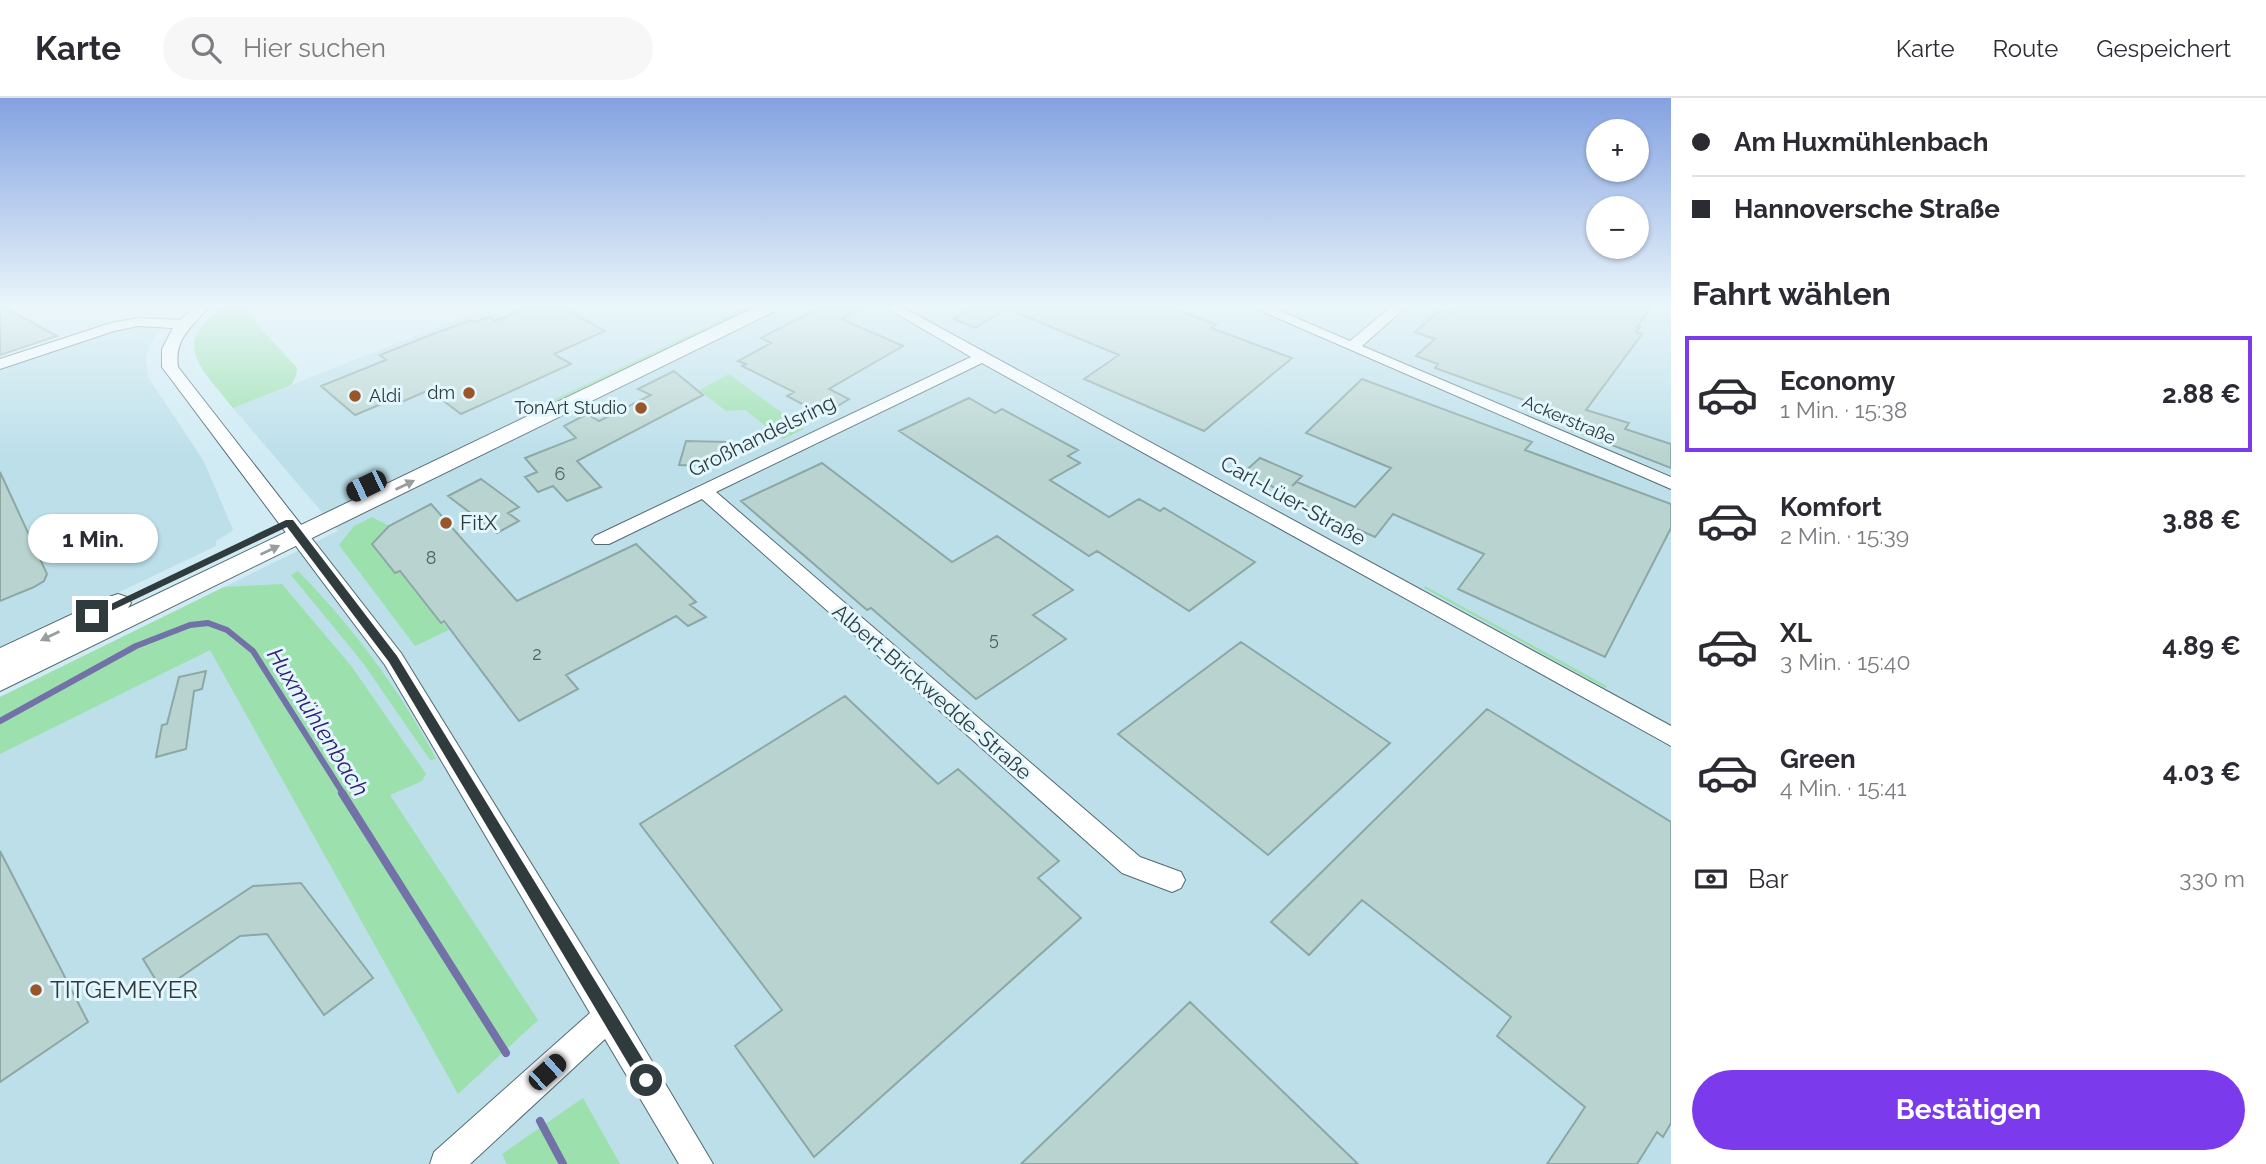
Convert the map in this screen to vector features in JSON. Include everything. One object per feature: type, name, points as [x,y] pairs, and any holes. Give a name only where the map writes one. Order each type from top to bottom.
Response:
[{"type":"main road","points":[[0,681],[294,529],[640,357]]},
{"type":"main road","points":[[0,660],[294,529],[663,357]]},
{"type":"street","points":[[0,364],[23,357]]},
{"type":"street","points":[[168,357],[170,367],[393,659],[697,1164]]},
{"type":"street","name":"Großhandelsring","points":[[602,540],[982,357]]},
{"type":"street","name":"Carl-Lüer-Straße","points":[[982,357],[1671,737]]},
{"type":"street","name":"Ackerstraße","points":[[1375,357],[1671,484]]},
{"type":"street","name":"Albert-Brickwedde-Straße","points":[[702,490],[1131,865],[1172,880]]},
{"type":"street","points":[[446,1164],[609,1016]]},
{"type":"shaded area","points":[[37,357],[146,357],[148,377],[203,460],[233,529],[231,532],[216,541],[216,546],[0,649],[0,369]]},
{"type":"shaded area","points":[[363,357],[1671,357],[1671,1164],[0,1164],[0,697],[338,531],[233,408]]},
{"type":"green space","points":[[196,357],[287,357],[297,368],[296,376],[291,385],[233,408],[202,369]]},
{"type":"green space","points":[[643,357],[658,357],[351,506],[520,420],[555,399]]},
{"type":"green space","points":[[729,374],[804,429],[783,439],[745,410],[726,411],[699,390]]},
{"type":"green space","points":[[372,517],[389,526],[373,545],[395,573],[400,571],[449,630],[415,646],[339,545],[354,526]]},
{"type":"green space","points":[[298,571],[374,660],[436,759],[430,760],[363,663],[291,575]]},
{"type":"green space","points":[[282,584],[352,667],[426,774],[422,781],[390,795],[538,1020],[458,1094],[210,650],[0,754],[0,697],[224,587]]},
{"type":"green space","points":[[1425,586],[1607,686],[1605,688],[1424,588]]},
{"type":"green space","points":[[583,1098],[620,1164],[507,1164],[502,1154]]},
{"type":"building","points":[[382,357],[559,357],[571,364],[461,414],[429,390],[397,404],[391,400],[355,415],[321,386],[386,360]]},
{"type":"building","points":[[746,357],[885,357],[829,389],[849,399],[823,415],[787,396],[794,392],[742,366],[746,364],[738,361]]},
{"type":"building","points":[[1116,357],[1292,358],[1204,431],[1084,379]]},
{"type":"building","points":[[1418,357],[1625,357],[1586,410],[1629,423],[1625,429],[1671,444],[1671,468],[1568,428],[1574,418],[1435,368],[1438,364]]},
{"type":"building","points":[[674,371],[703,395],[577,461],[601,487],[567,501],[553,486],[538,492],[525,477],[537,472],[525,458],[576,438],[564,426],[587,414],[599,421],[651,395],[638,389]]},
{"type":"building","points":[[1362,379],[1532,442],[1525,450],[1671,504],[1671,528],[1605,657],[1458,589],[1484,554],[1393,514],[1375,537],[1283,496],[1286,493],[1243,473],[1260,458],[1302,476],[1292,486],[1297,482],[1355,507],[1391,468],[1306,433]]},
{"type":"building","points":[[969,398],[995,413],[1002,409],[1078,450],[1068,456],[1080,463],[1050,480],[1109,517],[1139,499],[1160,511],[1164,508],[1255,562],[1189,611],[1097,551],[1089,556],[899,431]]},
{"type":"building","points":[[686,441],[727,442],[723,459],[709,459],[707,466],[679,465]]},
{"type":"building","points":[[822,463],[952,562],[997,536],[1073,590],[1033,615],[1066,639],[976,699],[871,608],[867,610],[741,501]]},
{"type":"building","points":[[0,472],[47,574],[44,581],[34,587],[0,601]]},
{"type":"building","points":[[481,479],[519,507],[508,513],[519,521],[497,533],[448,496]]},
{"type":"building","points":[[431,504],[517,601],[636,544],[696,602],[690,605],[706,617],[688,626],[676,616],[566,675],[578,689],[519,721],[444,621],[441,623],[400,571],[395,573],[372,544],[389,526]]},
{"type":"building","points":[[1241,642],[1390,743],[1268,855],[1118,734]]},
{"type":"building","points":[[206,671],[202,689],[194,691],[186,749],[156,757],[162,725],[167,724],[179,677]]},
{"type":"building","points":[[845,696],[938,784],[958,769],[1059,861],[1038,878],[1081,918],[814,1157],[735,1046],[782,1010],[640,824]]},
{"type":"building","points":[[1487,709],[1671,822],[1671,1123],[1663,1137],[1657,1132],[1637,1164],[1547,1164],[1585,1107],[1497,1036],[1511,1017],[1362,900],[1309,955],[1271,922]]},
{"type":"building","name":"TITGEMEYER","points":[[0,851],[88,1022],[0,1082]]},
{"type":"building","points":[[301,883],[373,978],[324,1015],[267,934],[240,936],[162,990],[143,959],[253,886]]},
{"type":"building","points":[[1190,1002],[1358,1164],[1021,1164]]},
{"type":"waterway","name":"Huxmühlenbach","points":[[0,721],[136,646],[190,625],[208,623],[227,630],[253,651],[344,795]]},
{"type":"waterway","name":"Huxmühlenbach","points":[[342,793],[506,1053]]},
{"type":"waterway","name":"Huxmühlenbach","points":[[540,1121],[563,1164]]},
{"type":"place","name":"dm","points":[[469,393]]},
{"type":"place","name":"Aldi","points":[[355,396]]},
{"type":"place","name":"TonArt Studio","points":[[641,408]]},
{"type":"place","name":"FitX","points":[[446,523]]},
{"type":"place","name":"TITGEMEYER","points":[[36,990]]},
{"type":"route","points":[[92,616],[289,522],[393,659],[646,1080]]}]
